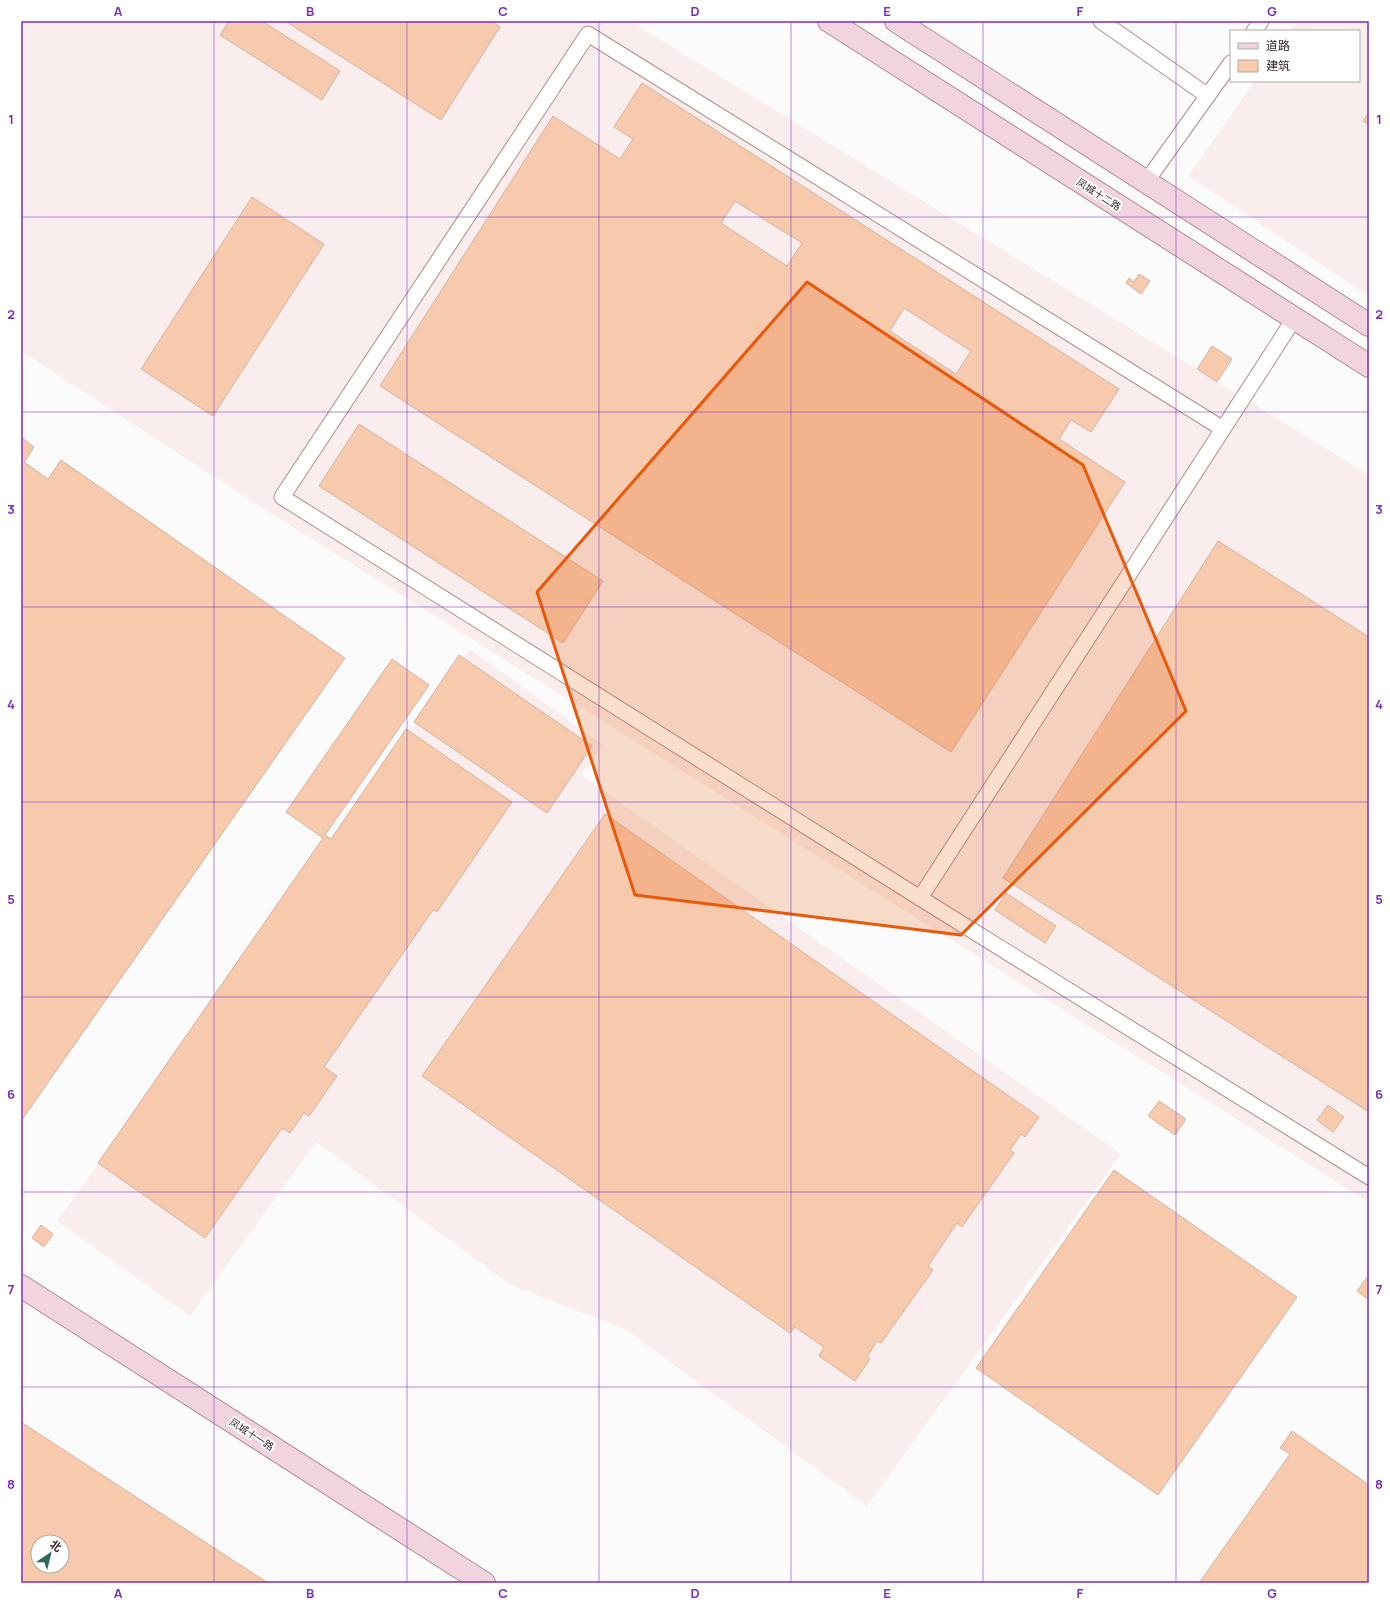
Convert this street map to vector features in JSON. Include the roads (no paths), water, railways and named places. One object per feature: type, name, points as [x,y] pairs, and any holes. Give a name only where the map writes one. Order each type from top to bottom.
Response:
[{"type":"main road","name":"凤城十二路","points":[[828,21],[1369,366]]},
{"type":"main road","points":[[896,21],[1369,325]]},
{"type":"main road","name":"凤城十一路","points":[[21,1286],[484,1583]]},
{"type":"lane","points":[[1101,21],[1208,96]]},
{"type":"lane","points":[[1255,30],[1261,21]]},
{"type":"lane","points":[[1222,429],[588,34],[282,497],[1369,1178]]},
{"type":"lane","points":[[1146,182],[1230,64]]},
{"type":"lane","points":[[920,898],[1294,318]]}]
